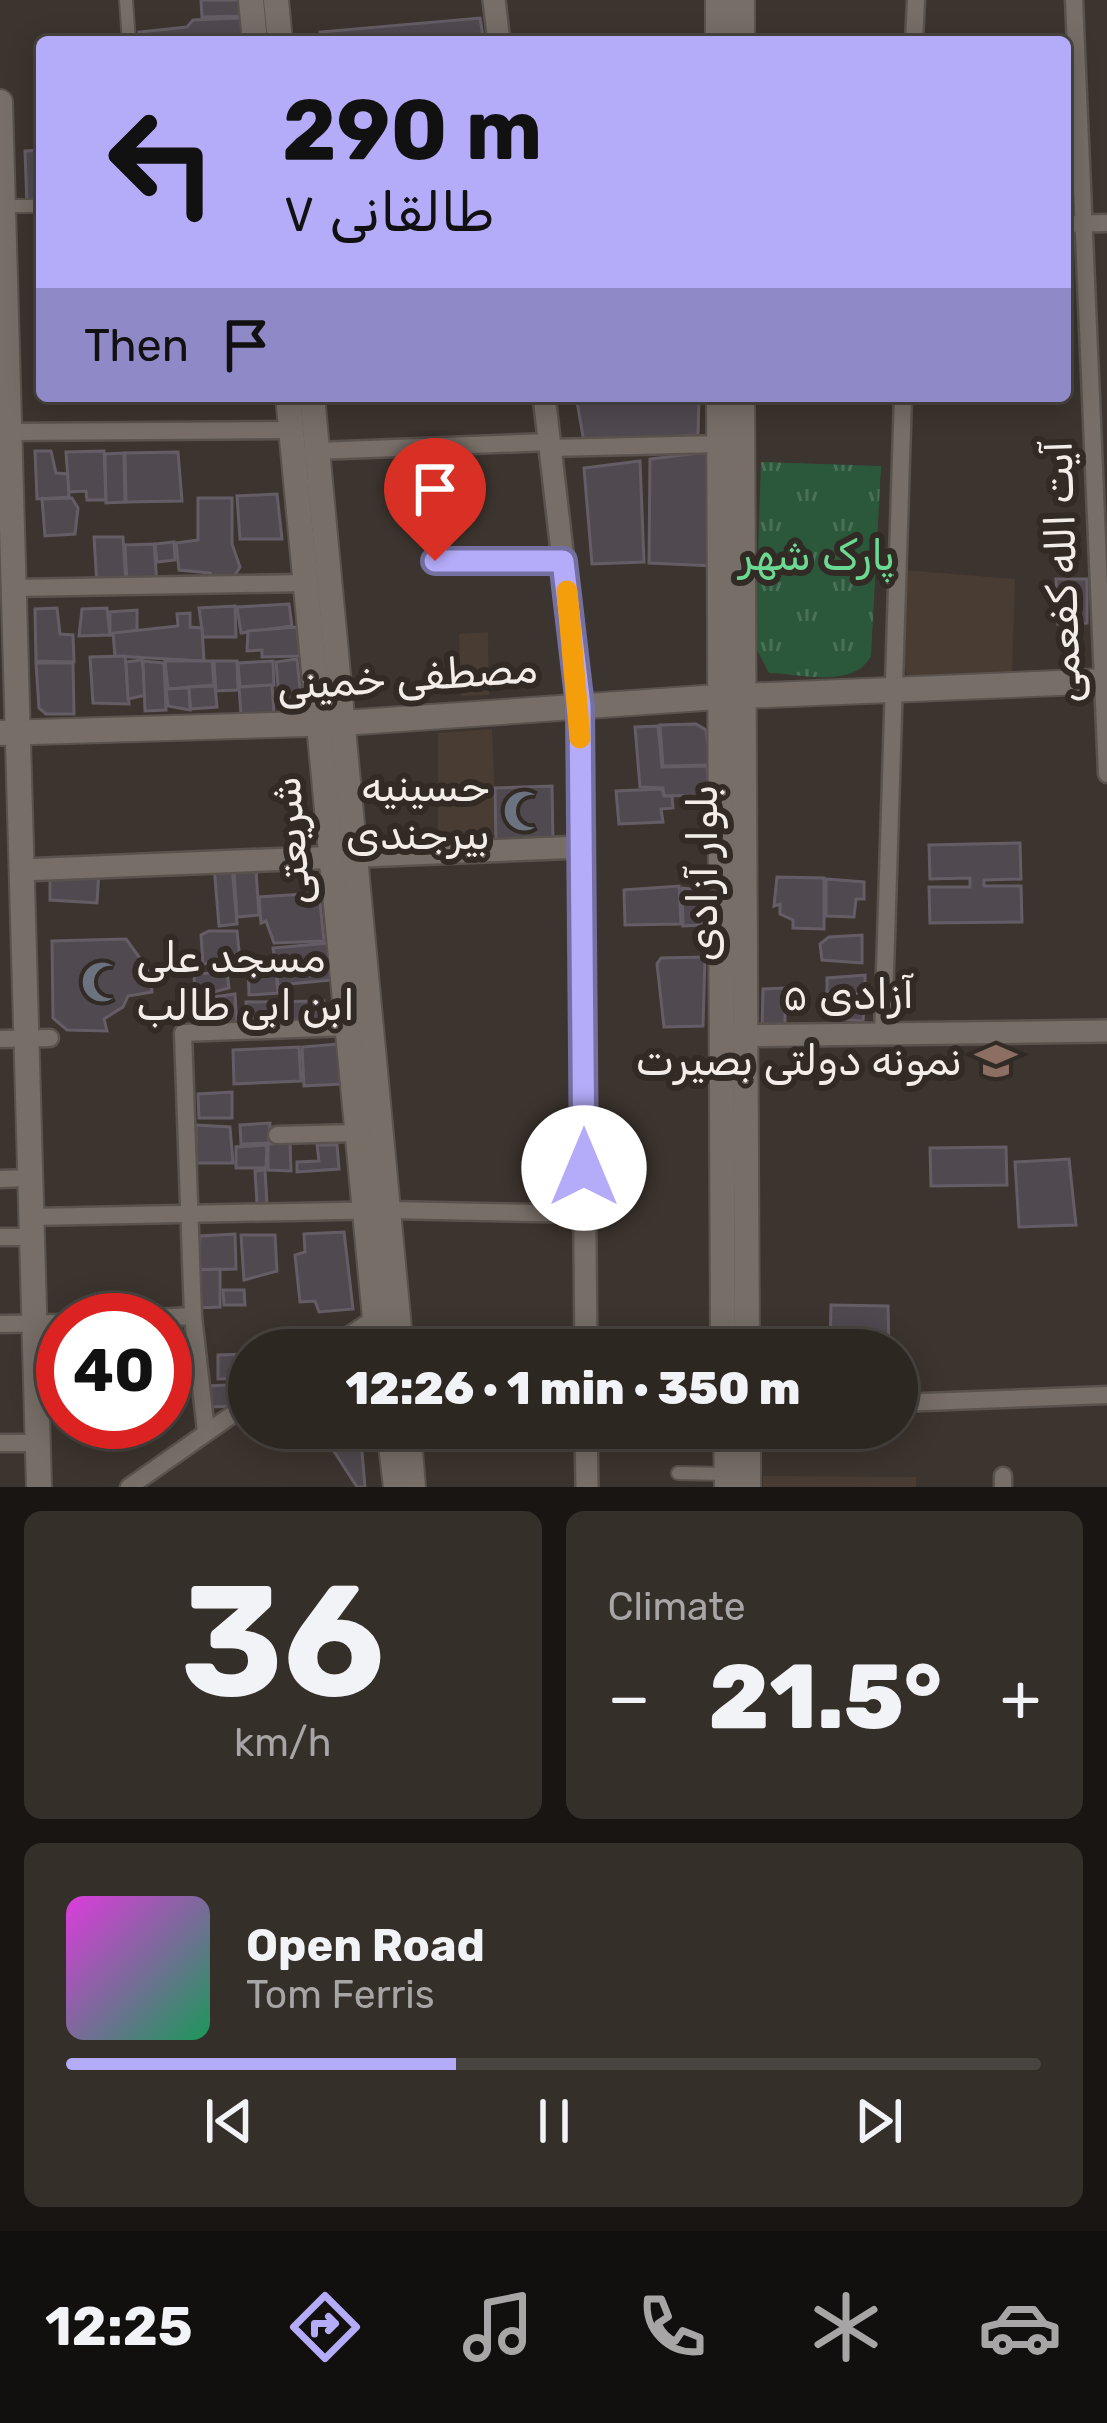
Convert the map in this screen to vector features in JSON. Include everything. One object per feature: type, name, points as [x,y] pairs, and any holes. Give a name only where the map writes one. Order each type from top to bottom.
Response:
[{"type":"main road","points":[[251,0],[254,36]]},
{"type":"main road","points":[[276,0],[279,36]]},
{"type":"main road","points":[[718,0],[718,36]]},
{"type":"main road","points":[[742,0],[742,36]]},
{"type":"main road","points":[[0,102],[9,432],[6,504],[14,588],[11,870],[38,1038],[30,1178],[36,1384]]},
{"type":"main road","name":"شریعتی","points":[[289,402],[305,583],[332,723]]},
{"type":"main road","name":"شریعتی","points":[[313,402],[332,723],[376,1210],[375,1329]]},
{"type":"main road","name":"بلوار آزادی","points":[[719,402],[730,697],[732,1036],[724,1329]]},
{"type":"main road","name":"بلوار آزادی","points":[[730,697],[742,402]]},
{"type":"main road","name":"مصطفی خمینی","points":[[9,733],[332,723],[730,697],[1105,681]]},
{"type":"main road","name":"شریعتی","points":[[343,854],[346,1027],[356,1133],[376,1210],[397,1329]]},
{"type":"main road","name":"بلوار آزادی","points":[[732,1036],[746,1329]]},
{"type":"main road","points":[[38,1449],[39,1487]]},
{"type":"main road","points":[[391,1449],[396,1487]]},
{"type":"main road","points":[[410,1449],[413,1487]]},
{"type":"main road","points":[[729,1449],[734,1483]]},
{"type":"main road","points":[[734,1483],[743,1449]]},
{"type":"street","points":[[126,0],[129,36]]},
{"type":"street","points":[[494,0],[498,36]]},
{"type":"street","points":[[914,36],[916,0]]},
{"type":"street","name":"آیت الله کفعمی","points":[[1074,0],[1074,224],[1107,773]]},
{"type":"street","points":[[2,206],[36,206]]},
{"type":"street","points":[[1074,224],[1107,223]]},
{"type":"street","points":[[545,402],[580,706],[586,1329]]},
{"type":"street","points":[[883,1034],[903,402]]},
{"type":"street","points":[[9,432],[291,430]]},
{"type":"street","points":[[317,451],[719,444]]},
{"type":"street","points":[[435,561],[563,561]]},
{"type":"street","points":[[14,588],[305,583]]},
{"type":"street","points":[[11,870],[581,848]]},
{"type":"street","points":[[206,1431],[194,1316],[183,1033],[346,1027]]},
{"type":"street","name":"آزادی ۵","points":[[732,1036],[1107,1031]]},
{"type":"street","points":[[0,1040],[38,1038]]},
{"type":"street","points":[[277,1135],[356,1133]]},
{"type":"street","points":[[0,1180],[30,1178]]},
{"type":"street","points":[[0,1237],[32,1227],[190,1214],[376,1210],[585,1214]]},
{"type":"street","points":[[359,1329],[374,1319]]},
{"type":"street","points":[[0,1324],[34,1324]]},
{"type":"street","points":[[918,1402],[1107,1395]]},
{"type":"street","points":[[129,1487],[228,1416]]},
{"type":"street","points":[[0,1443],[36,1443]]},
{"type":"street","points":[[586,1449],[587,1487]]},
{"type":"street","points":[[678,1474],[734,1483]]},
{"type":"shaded area","points":[[904,570],[1015,579],[1012,676],[910,677],[902,668]]},
{"type":"shaded area","points":[[488,632],[489,695],[461,696],[459,634]]},
{"type":"shaded area","points":[[492,729],[497,835],[438,836],[438,733]]},
{"type":"shaded area","points":[[763,1476],[916,1477],[916,1487],[763,1487]]},
{"type":"green space","name":"پارک شهر","points":[[761,462],[881,466],[871,656],[852,673],[825,677],[769,673],[755,646]]},
{"type":"building","points":[[201,0],[241,0],[242,16],[202,17]]},
{"type":"building","points":[[241,18],[242,36],[139,36],[139,32],[187,27],[193,20]]},
{"type":"building","points":[[480,18],[483,36],[320,36],[320,32]]},
{"type":"building","points":[[36,150],[36,205],[27,205],[25,151]]},
{"type":"building","points":[[577,402],[699,402],[698,435],[584,442]]},
{"type":"building","points":[[35,451],[51,451],[56,473],[68,474],[69,497],[37,499]]},
{"type":"building","points":[[104,451],[106,500],[87,500],[86,491],[69,492],[66,452]]},
{"type":"building","points":[[715,451],[714,566],[649,563],[650,459]]},
{"type":"building","points":[[178,452],[182,501],[126,502],[125,453]]},
{"type":"building","points":[[124,453],[125,502],[106,503],[105,454]]},
{"type":"building","points":[[640,461],[644,562],[592,564],[584,468]]},
{"type":"building","points":[[277,494],[282,539],[240,539],[237,496]]},
{"type":"building","points":[[72,498],[78,508],[75,534],[45,536],[42,499]]},
{"type":"building","points":[[198,498],[232,498],[232,544],[240,567],[230,583],[217,583],[210,573],[179,570],[176,543],[198,540]]},
{"type":"building","points":[[94,537],[123,537],[126,585],[97,586]]},
{"type":"building","points":[[174,542],[175,560],[157,562],[155,544]]},
{"type":"building","points":[[154,544],[157,584],[127,585],[125,545]]},
{"type":"building","points":[[1056,579],[1087,579],[1087,623],[1058,624]]},
{"type":"building","points":[[289,604],[292,626],[241,633],[237,607]]},
{"type":"building","points":[[235,606],[236,637],[203,637],[199,608]]},
{"type":"building","points":[[57,608],[60,634],[73,635],[74,662],[36,661],[35,609]]},
{"type":"building","points":[[107,608],[110,635],[79,636],[82,609]]},
{"type":"building","points":[[137,610],[137,630],[110,635],[110,612]]},
{"type":"building","points":[[190,613],[190,627],[202,628],[204,661],[115,656],[113,633],[178,626],[177,614]]},
{"type":"building","points":[[297,627],[300,656],[262,657],[262,650],[247,651],[248,631]]},
{"type":"building","points":[[125,656],[129,704],[93,703],[90,657]]},
{"type":"building","points":[[297,659],[302,708],[280,709],[276,662]]},
{"type":"building","points":[[142,660],[146,695],[128,699],[126,662]]},
{"type":"building","points":[[143,661],[164,663],[166,710],[145,711]]},
{"type":"building","points":[[165,661],[212,661],[214,685],[168,689]]},
{"type":"building","points":[[214,661],[237,661],[238,690],[216,691]]},
{"type":"building","points":[[273,661],[274,685],[240,687],[238,663]]},
{"type":"building","points":[[36,663],[73,663],[74,714],[46,714],[39,708]]},
{"type":"building","points":[[272,685],[274,713],[241,715],[239,687]]},
{"type":"building","points":[[215,686],[217,707],[191,709],[188,687]]},
{"type":"building","points":[[189,688],[190,710],[168,706],[166,689]]},
{"type":"building","points":[[696,724],[706,730],[711,765],[663,766],[660,725]]},
{"type":"building","points":[[658,726],[662,767],[707,766],[709,795],[664,796],[663,788],[640,787],[635,727]]},
{"type":"building","name":"حسینیه بیرجندی","points":[[552,786],[553,842],[496,844],[495,788]]},
{"type":"building","points":[[662,789],[664,796],[672,796],[673,808],[661,809],[663,822],[619,824],[616,791]]},
{"type":"building","points":[[1020,843],[1021,879],[984,880],[984,886],[1021,886],[1022,922],[930,923],[929,887],[970,887],[970,878],[930,879],[929,845]]},
{"type":"building","points":[[214,866],[232,866],[237,924],[219,926]]},
{"type":"building","points":[[99,870],[97,903],[50,900],[50,877]]},
{"type":"building","points":[[256,870],[259,915],[237,917],[234,871]]},
{"type":"building","points":[[777,877],[824,878],[824,929],[793,928],[793,920],[780,914],[780,904],[774,906]]},
{"type":"building","points":[[826,879],[864,882],[864,899],[856,899],[854,917],[826,916]]},
{"type":"building","points":[[679,886],[681,924],[625,925],[624,890]]},
{"type":"building","points":[[682,888],[701,890],[703,925],[683,926]]},
{"type":"building","points":[[319,893],[324,941],[274,943],[266,921],[261,923],[259,897]]},
{"type":"building","points":[[237,931],[240,960],[203,964],[201,935]]},
{"type":"building","points":[[862,935],[862,963],[822,960],[820,944],[829,937]]},
{"type":"building","name":"مسجد علی ابن ابی طالب","points":[[126,939],[150,972],[152,992],[128,996],[123,1007],[104,1019],[107,1031],[67,1030],[53,1018],[52,941]]},
{"type":"building","points":[[329,943],[332,980],[278,985],[273,948]]},
{"type":"building","points":[[705,957],[703,1026],[664,1027],[657,964],[661,958]]},
{"type":"building","points":[[275,962],[278,993],[249,995],[248,965]]},
{"type":"building","points":[[227,972],[229,988],[195,997],[194,974]]},
{"type":"building","points":[[865,975],[865,994],[827,992],[827,978]]},
{"type":"building","points":[[785,988],[785,1034],[762,1029],[763,989]]},
{"type":"building","points":[[827,992],[865,994],[863,1021],[836,1019],[825,1009]]},
{"type":"building","points":[[235,994],[237,1029],[200,1030],[199,999]]},
{"type":"building","points":[[324,1001],[326,1026],[252,1029],[247,1021],[246,1002]]},
{"type":"building","points":[[337,1044],[341,1084],[304,1086],[302,1047]]},
{"type":"building","points":[[299,1047],[301,1081],[234,1084],[233,1050]]},
{"type":"building","points":[[232,1092],[232,1118],[199,1118],[198,1094]]},
{"type":"building","points":[[270,1123],[269,1143],[241,1144],[240,1125]]},
{"type":"building","points":[[196,1125],[230,1127],[233,1163],[196,1163]]},
{"type":"building","points":[[290,1143],[291,1171],[268,1170],[268,1144]]},
{"type":"building","points":[[267,1145],[266,1168],[236,1168],[236,1147]]},
{"type":"building","points":[[317,1145],[337,1145],[339,1169],[297,1172],[297,1162],[319,1161]]},
{"type":"building","points":[[1006,1147],[1007,1185],[931,1186],[930,1148]]},
{"type":"building","points":[[1069,1159],[1076,1225],[1019,1227],[1015,1162]]},
{"type":"building","points":[[265,1170],[267,1204],[257,1204],[255,1171]]},
{"type":"building","points":[[344,1232],[353,1309],[319,1312],[315,1301],[300,1302],[295,1255],[305,1252],[304,1234]]},
{"type":"building","points":[[235,1234],[236,1269],[199,1270],[200,1236]]},
{"type":"building","points":[[241,1235],[275,1235],[277,1271],[244,1280]]},
{"type":"building","points":[[220,1269],[220,1307],[196,1308],[195,1270]]},
{"type":"building","points":[[223,1290],[244,1290],[245,1305],[224,1305]]},
{"type":"building","points":[[831,1305],[888,1306],[889,1329],[830,1329]]},
{"type":"building","points":[[218,1355],[228,1355],[228,1379],[218,1379]]},
{"type":"building","points":[[228,1385],[228,1406],[207,1407],[207,1386]]},
{"type":"building","points":[[333,1449],[362,1449],[365,1487],[357,1487]]},
{"type":"slow traffic","points":[[567,591],[580,738]]},
{"type":"place","name":"حسینیه بیرجندی","points":[[524,811]]},
{"type":"place","name":"مسجد علی ابن ابی طالب","points":[[102,982]]},
{"type":"place","name":"نمونه دولتی بصیرت","points":[[996,1061]]},
{"type":"route","points":[[435,561],[563,561],[580,706],[584,1168]]}]
